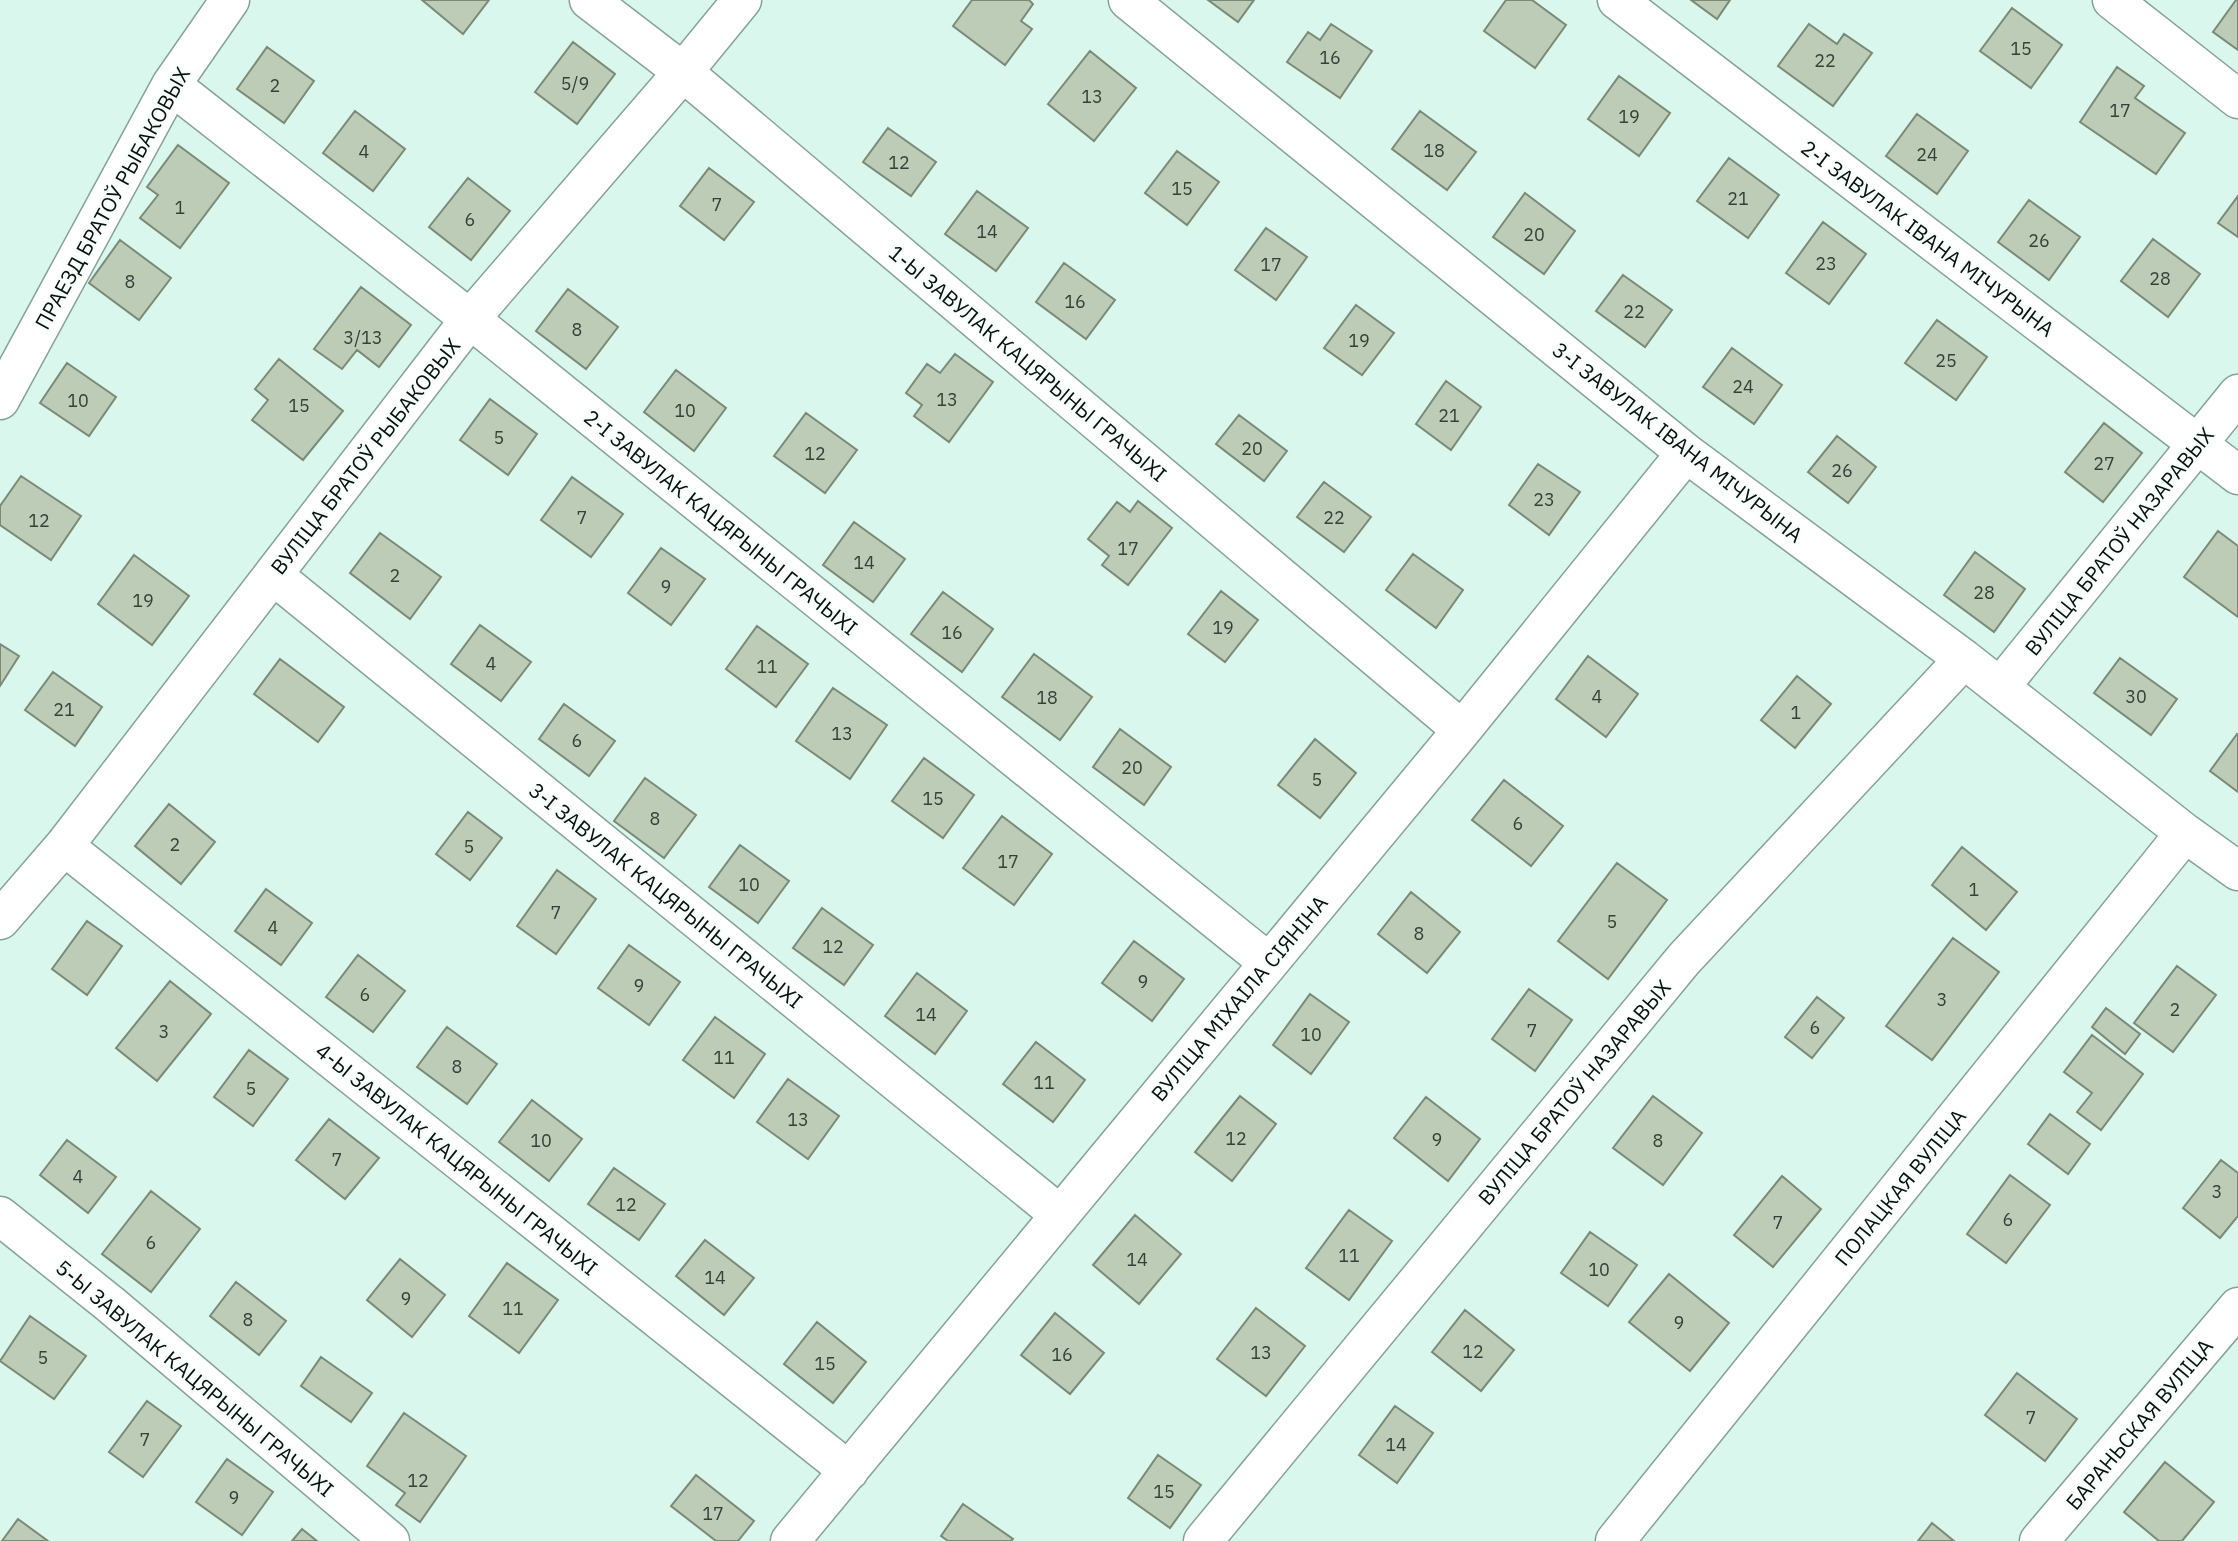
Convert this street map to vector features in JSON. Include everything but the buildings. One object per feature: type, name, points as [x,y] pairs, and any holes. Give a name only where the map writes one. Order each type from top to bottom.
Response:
[{"type":"street","name":"ПРАЕЗД БРАТОЎ РЫБАКОВЫХ","points":[[0,400],[171,85],[230,0]]},
{"type":"street","name":"1-Ы ЗАВУЛАК КАЦЯРЫНЫ ГРАЧЫХІ","points":[[589,0],[683,72],[1462,730]]},
{"type":"street","name":"ВУЛІЦА БРАТОЎ РЫБАКОВЫХ","points":[[0,920],[64,846],[470,319],[683,72],[741,0]]},
{"type":"street","name":"3-І ЗАВУЛАК ІВАНА МІЧУРЫНА","points":[[1128,0],[1686,453],[1964,659],[2238,872]]},
{"type":"street","name":"2-І ЗАВУЛАК ІВАНА МІЧУРЫНА","points":[[1617,0],[2238,475]]},
{"type":"street","points":[[2112,0],[2238,99]]},
{"type":"street","name":"2-І ЗАВУЛАК КАЦЯРЫНЫ ГРАЧЫХІ","points":[[171,85],[470,319],[1268,962]]},
{"type":"street","name":"ВУЛІЦА БРАТОЎ НАЗАРАВЫХ","points":[[2000,687],[2238,394]]},
{"type":"street","name":"ВУЛІЦА МІХАІЛА СІЯНІНА","points":[[790,1541],[1462,730],[1686,453]]},
{"type":"street","name":"3-І ЗАВУЛАК КАЦЯРЫНЫ ГРАЧЫХІ","points":[[273,575],[1059,1214]]},
{"type":"street","name":"ВУЛІЦА БРАТОЎ НАЗАРАВЫХ","points":[[1203,1541],[1684,959],[1964,659]]},
{"type":"street","name":"ПОЛАЦКАЯ ВУЛІЦА","points":[[1615,1541],[2185,833]]},
{"type":"street","name":"4-Ы ЗАВУЛАК КАЦЯРЫНЫ ГРАЧЫХІ","points":[[64,846],[849,1471]]},
{"type":"street","name":"5-Ы ЗАВУЛАК КАЦЯРЫНЫ ГРАЧЫХІ","points":[[0,1216],[110,1304],[390,1541]]},
{"type":"street","name":"БАРАНЬСКАЯ ВУЛІЦА","points":[[2039,1541],[2238,1307]]}]
